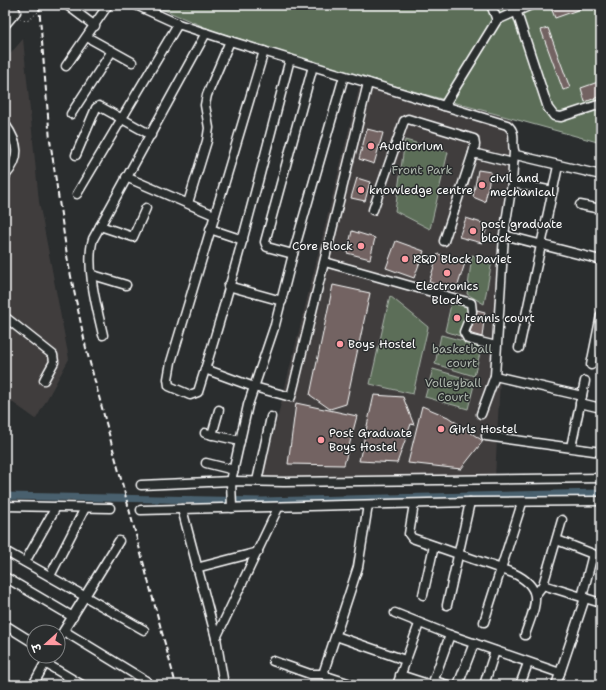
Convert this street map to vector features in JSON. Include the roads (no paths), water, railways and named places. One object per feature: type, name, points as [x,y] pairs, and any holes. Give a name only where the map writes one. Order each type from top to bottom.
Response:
[{"type":"street","points":[[67,5],[94,26]]},
{"type":"street","points":[[66,66],[108,5]]},
{"type":"street","points":[[136,5],[178,24],[507,125],[512,129],[514,134],[512,183],[504,235],[495,376],[481,414]]},
{"type":"street","points":[[491,5],[497,20]]},
{"type":"street","points":[[444,106],[497,20],[516,10],[531,5]]},
{"type":"street","points":[[5,25],[10,9]]},
{"type":"street","points":[[516,10],[548,108],[554,116],[562,117],[601,104]]},
{"type":"street","points":[[77,194],[178,24]]},
{"type":"street","points":[[103,336],[96,302],[90,248],[126,177],[151,135],[206,33]]},
{"type":"street","points":[[87,37],[132,62]]},
{"type":"street","points":[[188,203],[207,141],[209,128],[205,105],[207,95],[230,41]]},
{"type":"street","points":[[71,114],[112,51]]},
{"type":"street","points":[[264,51],[171,362],[168,379],[169,386],[190,395],[196,394],[205,369],[228,286],[243,240],[290,59]]},
{"type":"street","points":[[293,254],[267,247],[265,242],[313,66]]},
{"type":"street","points":[[231,505],[231,484],[254,387],[282,301],[293,254],[344,76]]},
{"type":"street","points":[[205,369],[254,387],[291,397],[368,83]]},
{"type":"street","points":[[76,155],[98,107],[102,106],[151,135]]},
{"type":"street","points":[[373,210],[404,120],[408,119],[474,139],[475,146],[473,153],[444,241]]},
{"type":"street","points":[[5,124],[16,144],[17,157],[13,167],[5,176]]},
{"type":"street","points":[[514,152],[519,156],[601,175]]},
{"type":"street","points":[[473,153],[513,163]]},
{"type":"street","points":[[519,348],[558,166]]},
{"type":"street","points":[[126,177],[214,215]]},
{"type":"street","points":[[512,183],[553,190]]},
{"type":"street","points":[[580,205],[601,209]]},
{"type":"street","points":[[100,226],[133,237],[146,208]]},
{"type":"street","points":[[210,229],[243,240]]},
{"type":"street","points":[[504,235],[541,246],[601,260]]},
{"type":"street","points":[[325,262],[471,302],[472,312],[464,332],[468,338],[496,346]]},
{"type":"street","points":[[93,275],[126,285]]},
{"type":"street","points":[[228,286],[282,301]]},
{"type":"street","points":[[591,365],[601,315]]},
{"type":"street","points":[[5,317],[53,355],[54,362],[44,380]]},
{"type":"street","points":[[495,376],[581,399],[601,408]]},
{"type":"street","points":[[571,447],[585,381]]},
{"type":"street","points":[[219,410],[209,434],[240,441]]},
{"type":"street","points":[[257,481],[271,417]]},
{"type":"street","points":[[486,436],[601,452]]},
{"type":"street","points":[[206,463],[234,470]]},
{"type":"street","points":[[141,485],[231,484],[257,481],[601,478]]},
{"type":"street","points":[[141,510],[182,509],[231,505],[278,508],[470,502],[522,503],[601,501]]},
{"type":"street","points":[[446,605],[470,502]]},
{"type":"street","points":[[484,622],[522,503]]},
{"type":"street","points":[[414,504],[410,537],[524,578],[536,594]]},
{"type":"street","points":[[324,674],[358,567],[368,505]]},
{"type":"street","points":[[5,506],[110,508]]},
{"type":"street","points":[[25,562],[56,507]]},
{"type":"street","points":[[50,576],[85,508]]},
{"type":"street","points":[[216,638],[278,508]]},
{"type":"street","points":[[182,509],[196,568],[216,638],[226,685]]},
{"type":"street","points":[[525,635],[536,594],[543,584],[562,520]]},
{"type":"street","points":[[556,685],[584,597],[593,554],[557,540]]},
{"type":"street","points":[[66,628],[119,541]]},
{"type":"street","points":[[423,596],[434,546]]},
{"type":"street","points":[[5,551],[144,630]]},
{"type":"street","points":[[196,568],[258,552]]},
{"type":"street","points":[[5,577],[73,617]]},
{"type":"street","points":[[543,584],[601,603]]},
{"type":"street","points":[[395,614],[450,636],[474,643],[528,663],[560,672]]},
{"type":"street","points":[[397,685],[419,624]]},
{"type":"street","points":[[5,625],[26,638]]},
{"type":"street","points":[[66,632],[146,681],[150,685]]},
{"type":"street","points":[[336,636],[405,660]]},
{"type":"street","points":[[432,684],[450,636]]},
{"type":"street","points":[[458,685],[474,643]]},
{"type":"street","points":[[484,685],[496,651]]},
{"type":"street","points":[[273,661],[310,674],[324,674],[344,683],[354,685]]},
{"type":"street","points":[[520,685],[528,663]]},
{"type":"street","points":[[33,685],[44,664]]},
{"type":"street","points":[[54,664],[82,685]]},
{"type":"street","points":[[400,675],[432,684],[448,685]]},
{"type":"waterway","points":[[5,496],[262,501],[601,493]]},
{"type":"railway","points":[[39,5],[50,140],[68,262],[86,348],[176,685]]},
{"type":"place","name":"Auditorium","points":[[371,146]]},
{"type":"place","name":"civil and mechanical","points":[[482,185]]},
{"type":"place","name":"knowledge centre","points":[[361,190]]},
{"type":"place","name":"post graduate block","points":[[473,231]]},
{"type":"place","name":"Core Block","points":[[361,246]]},
{"type":"place","name":"R&D Block Daviet","points":[[405,259]]},
{"type":"place","name":"Electronics Block","points":[[447,273]]},
{"type":"place","name":"tennis court","points":[[457,318]]},
{"type":"place","name":"Boys Hostel","points":[[340,344]]},
{"type":"place","name":"Girls Hostel","points":[[441,429]]},
{"type":"place","name":"Post Graduate Boys Hostel","points":[[321,440]]},
{"type":"park label","name":"Front Park","points":[[422,170]]},
{"type":"park label","name":"basketball court","points":[[462,356]]},
{"type":"park label","name":"Volleyball Court","points":[[453,390]]}]
